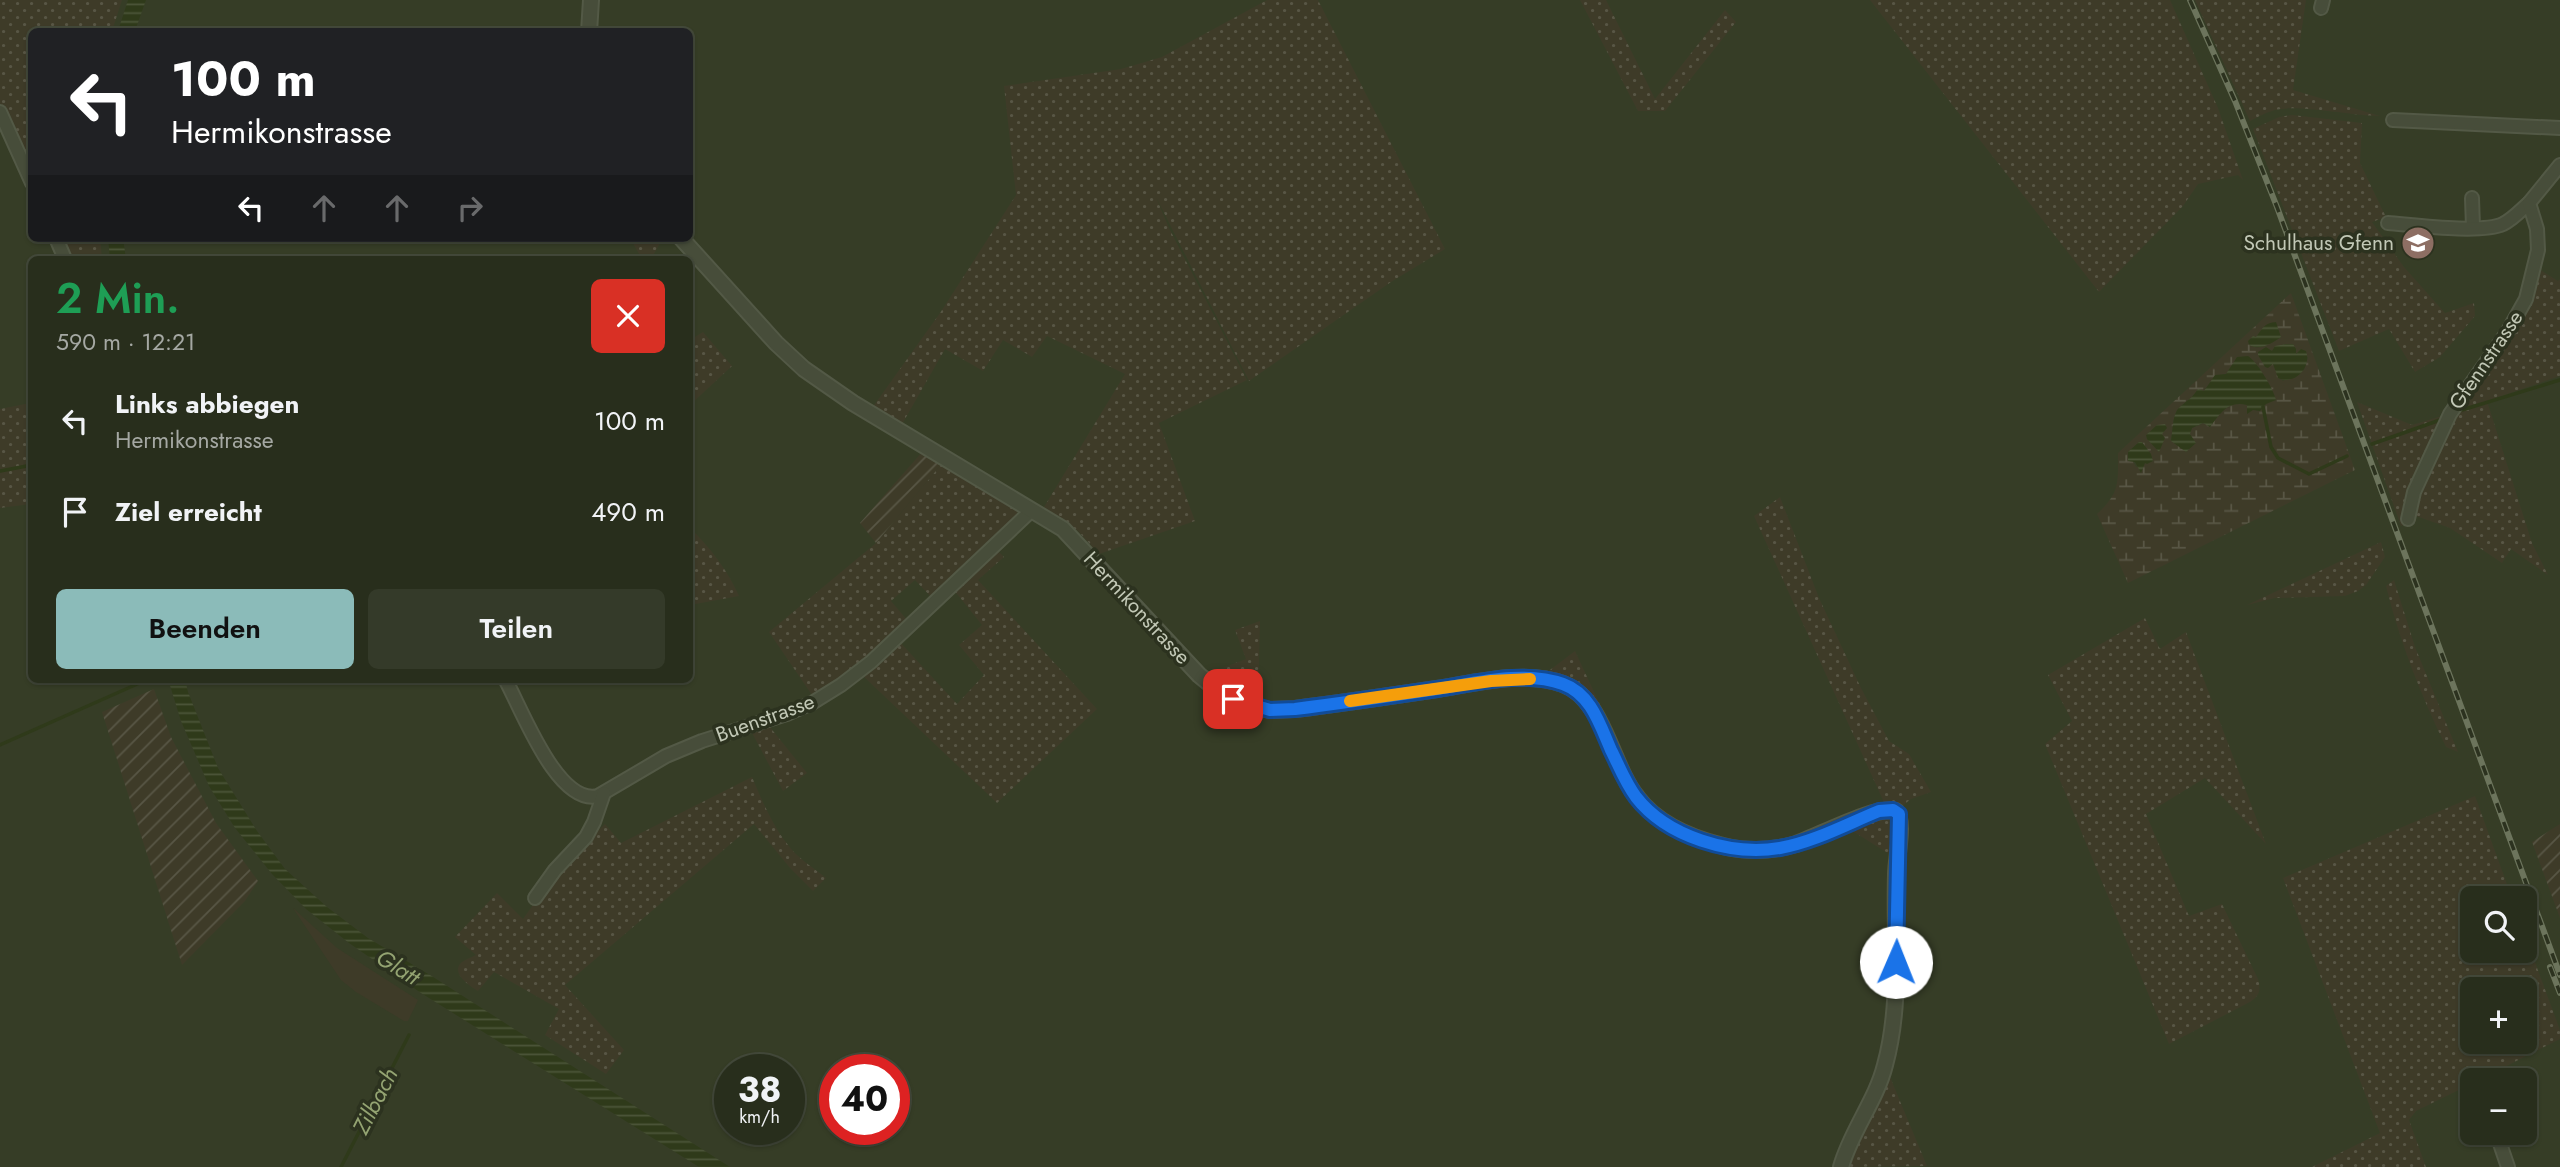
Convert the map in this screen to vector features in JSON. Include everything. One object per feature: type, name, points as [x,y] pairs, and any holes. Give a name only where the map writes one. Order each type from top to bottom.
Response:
[{"type":"street","points":[[589,28],[591,0]]},
{"type":"street","points":[[0,112],[28,174]]},
{"type":"street","points":[[2393,120],[2560,128]]},
{"type":"street","points":[[2388,223],[2473,227],[2501,225],[2529,203],[2560,165]]},
{"type":"street","points":[[2472,198],[2473,227]]},
{"type":"street","name":"Gfennstrasse","points":[[2408,519],[2414,492],[2450,414],[2513,324],[2526,299],[2538,250],[2537,229],[2529,203]]},
{"type":"street","name":"Hermikonstrasse","points":[[685,242],[776,343],[804,369],[853,403],[1032,510],[1070,536],[1199,675],[1233,699],[1270,710],[1295,709],[1508,679],[1553,681],[1575,690],[1592,708],[1624,779],[1636,797],[1650,812],[1689,835],[1727,847],[1773,849],[1797,843],[1879,811],[1896,811],[1900,824],[1896,859],[1896,946],[1891,1035],[1880,1082],[1841,1167]]},
{"type":"street","name":"Buenstrasse","points":[[604,793],[666,756],[702,741],[787,714],[812,703],[841,685],[871,662],[1032,510]]},
{"type":"street","points":[[507,683],[537,745],[566,783],[576,793],[585,796],[594,797],[604,793]]},
{"type":"street","points":[[535,898],[555,870],[586,837],[604,793]]},
{"type":"street","points":[[2500,1145],[2508,1167]]},
{"type":"green space","points":[[0,0],[122,0],[113,28],[28,28],[28,167],[0,104]]},
{"type":"green space","points":[[1267,0],[1318,0],[1445,249],[1391,282],[1249,381],[1156,197],[1169,228],[1247,380],[1159,423],[1195,521],[1099,554],[1078,531],[1044,507],[1125,374],[1047,336],[1032,357],[1003,340],[983,371],[945,349],[901,426],[872,408],[940,313],[1016,195],[1004,86],[1121,69],[1162,57]]},
{"type":"green space","points":[[1580,0],[1606,0],[1655,99],[1725,10],[1736,22],[1665,111],[1638,111]]},
{"type":"green space","points":[[1870,0],[2170,0],[2218,108],[2243,180],[2238,175],[2198,184],[2183,206],[2099,292]]},
{"type":"green space","points":[[2195,0],[2306,0],[2293,90],[2380,116],[2285,109],[2272,111],[2250,121]]},
{"type":"green space","points":[[2292,115],[2362,123],[2360,163],[2386,217],[2372,222],[2404,267],[2445,313],[2474,303],[2475,316],[2440,357],[2415,372],[2389,329],[2339,351],[2253,129],[2279,117]]},
{"type":"green space","points":[[62,242],[100,242],[102,256],[69,256]]},
{"type":"green space","points":[[632,242],[661,242],[653,256],[640,256]]},
{"type":"green space","points":[[2537,268],[2558,281],[2560,279],[2560,376],[2487,401],[2532,543],[2548,575],[2511,549],[2502,563],[2450,528],[2416,516],[2412,509],[2458,406]]},
{"type":"green space","points":[[2291,293],[2355,470],[2128,583],[2097,514],[2114,493],[2118,453]],"holes":[[[2272,351],[2308,357],[2304,370],[2283,381],[2279,378]],[[2259,367],[2266,383],[2264,405],[2260,411],[2243,404],[2232,404],[2210,427],[2204,423],[2192,428],[2190,434],[2171,441],[2174,417],[2178,409],[2198,390],[2204,391],[2215,376]],[[2139,442],[2151,454],[2143,465],[2136,467],[2128,452]]]},
{"type":"green space","points":[[703,332],[732,366],[693,402],[693,338]]},
{"type":"green space","points":[[2357,402],[2412,425],[2445,415],[2406,524],[2401,526]]},
{"type":"green space","points":[[28,404],[28,504],[0,508],[0,409]]},
{"type":"green space","points":[[923,451],[943,462],[876,543],[860,523]]},
{"type":"green space","points":[[943,462],[1017,508],[1017,520],[932,598],[915,580],[891,601],[908,621],[868,659],[814,698],[769,632],[876,543]]},
{"type":"green space","points":[[1780,497],[1819,598],[1861,688],[1889,741],[1909,754],[1931,792],[1911,799],[1896,811],[1897,859],[1843,825],[1887,809],[1754,516]]},
{"type":"green space","points":[[693,531],[718,560],[739,596],[693,604]]},
{"type":"green space","points":[[2381,542],[2385,557],[2366,585],[2358,591],[2345,596],[2275,598],[2247,605]]},
{"type":"green space","points":[[997,550],[1004,557],[978,580],[1097,709],[997,803],[863,676],[899,641],[957,704],[984,675],[959,645],[982,625],[953,589]]},
{"type":"green space","points":[[2394,580],[2415,647],[2458,752],[2446,747],[2412,668],[2386,586]]},
{"type":"green space","points":[[2145,618],[2160,649],[2186,632],[2266,844],[2205,778],[2146,814],[2189,916],[2222,904],[2259,986],[2258,995],[2250,1002],[2169,1044],[2045,744],[2072,721],[2048,675]]},
{"type":"green space","points":[[1260,621],[1258,699],[1223,684],[1209,673],[1246,659],[1235,630]]},
{"type":"green space","points":[[1575,651],[1650,812],[1584,698],[1538,679]]},
{"type":"green space","points":[[154,689],[171,737],[216,823],[258,881],[245,901],[182,965],[102,712]]},
{"type":"green space","points":[[769,726],[807,773],[783,791],[751,731]]},
{"type":"green space","points":[[752,777],[769,815],[786,842],[826,878],[813,891],[754,824],[565,985],[624,1050],[606,1074],[545,1035],[559,1009],[494,972],[478,991],[460,976],[460,964],[476,955],[455,937],[497,893],[523,919],[557,871],[605,824],[621,843]]},
{"type":"green space","points":[[2475,796],[2508,886],[2460,886],[2460,963],[2535,963],[2560,1030],[2560,1039],[2537,1051],[2537,977],[2460,977],[2460,1054],[2530,1054],[2503,1068],[2460,1068],[2460,1089],[2416,1111],[2409,1120],[2426,1167],[2312,1167],[2380,1133],[2283,878]]},
{"type":"green space","points":[[2560,824],[2560,918],[2532,842]]},
{"type":"green space","points":[[293,908],[337,948],[418,1000],[408,1021],[356,992],[341,980]]},
{"type":"green space","points":[[1885,1065],[1927,1166],[1841,1167]]},
{"type":"water","points":[[128,0],[146,0],[136,28],[119,28]]},
{"type":"water","points":[[108,242],[124,242],[126,256],[110,256]]},
{"type":"water","points":[[2276,322],[2281,337],[2261,347],[2249,345],[2248,341],[2253,336],[2256,337],[2264,326]]},
{"type":"water","points":[[2293,344],[2296,354],[2301,349],[2306,351],[2307,363],[2301,374],[2284,380],[2278,378],[2273,364],[2265,367],[2258,352],[2266,347],[2272,351],[2275,346]]},
{"type":"water","points":[[2248,356],[2265,376],[2276,400],[2266,404],[2260,411],[2253,410],[2247,414],[2247,405],[2230,406],[2210,427],[2203,423],[2192,428],[2190,434],[2196,443],[2186,452],[2171,441],[2174,417],[2178,409],[2198,389],[2204,391],[2215,375],[2226,374],[2237,357]]},
{"type":"water","points":[[2165,424],[2167,428],[2162,434],[2165,438],[2159,452],[2146,435],[2157,425]]},
{"type":"water","points":[[2142,442],[2151,454],[2153,461],[2145,463],[2141,473],[2135,462],[2128,461],[2128,452]]},
{"type":"water","name":"Glatt","points":[[169,683],[186,683],[218,768],[257,831],[285,869],[327,907],[368,938],[730,1167],[699,1167],[421,993],[306,909],[272,874],[235,828],[209,786],[181,721]]},
{"type":"waterway","points":[[2462,410],[2560,380]]},
{"type":"waterway","points":[[2263,407],[2271,447],[2278,458],[2309,474],[2347,456]]},
{"type":"waterway","points":[[2372,444],[2440,420]]},
{"type":"waterway","points":[[0,471],[28,466]]},
{"type":"waterway","points":[[0,745],[140,683]]},
{"type":"waterway","name":"Zilbach","points":[[341,1167],[409,1035]]},
{"type":"railway","points":[[2190,0],[2235,101],[2277,207],[2560,975]]},
{"type":"railway","points":[[2550,967],[2560,993]]},
{"type":"slow traffic","points":[[1350,701],[1491,681],[1530,679]]},
{"type":"place","name":"Schulhaus Gfenn","points":[[2418,243]]},
{"type":"route","points":[[1233,699],[1270,710],[1295,709],[1508,679],[1553,681],[1575,690],[1592,708],[1624,779],[1636,797],[1650,812],[1689,835],[1727,847],[1765,850],[1797,843],[1879,811],[1896,811],[1900,824],[1896,859],[1896,962]]}]
